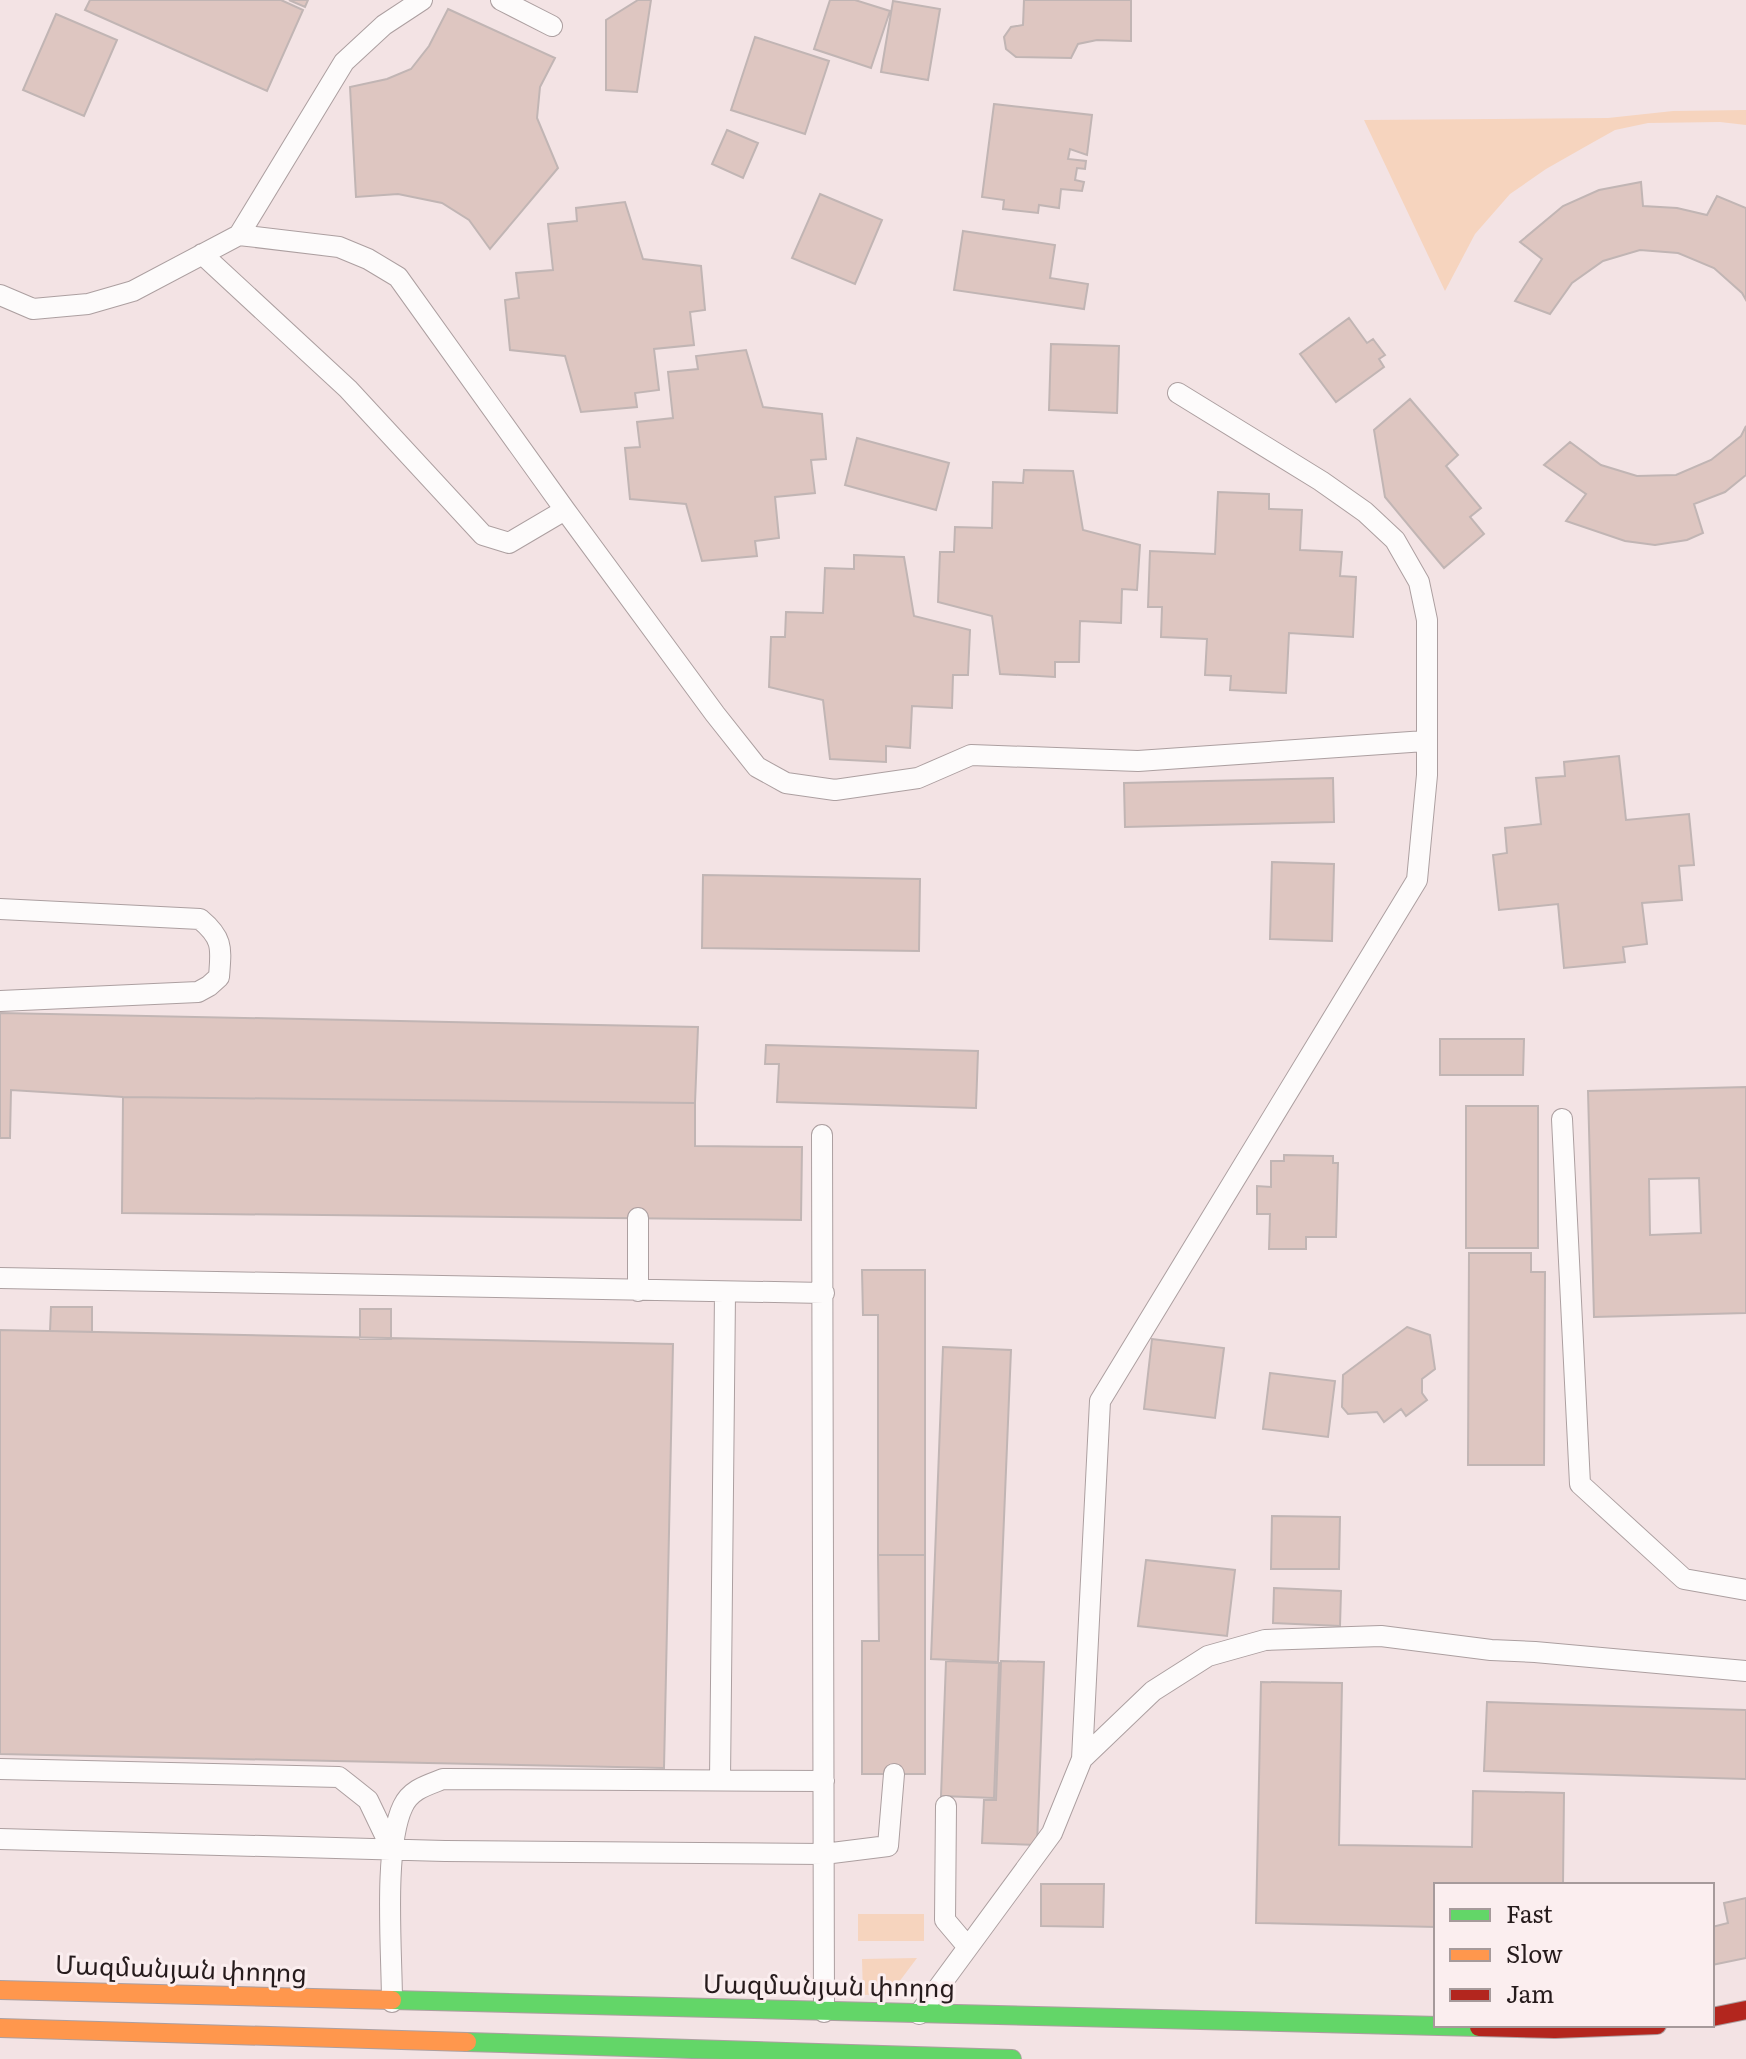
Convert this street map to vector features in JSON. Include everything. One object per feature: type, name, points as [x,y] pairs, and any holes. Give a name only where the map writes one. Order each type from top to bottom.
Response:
[{"type":"main road","name":"Մազմանյան փողոց","points":[[0,1990],[1434,2026]]},
{"type":"main road","points":[[1714,2017],[1746,2010]]},
{"type":"main road","name":"Մազմանյան փողոց","points":[[1470,2027],[1606,2027]]},
{"type":"main road","points":[[0,2028],[1012,2059]]},
{"type":"lane","points":[[0,295],[33,309],[88,304],[133,291],[239,235],[344,62],[384,25],[422,0]]},
{"type":"lane","points":[[501,0],[552,26]]},
{"type":"lane","points":[[239,235],[339,247],[368,259],[398,277],[565,510],[757,767],[786,783],[835,790],[918,778],[971,755],[1138,761],[1425,741]]},
{"type":"lane","points":[[202,254],[348,389],[483,535],[509,543],[565,510]]},
{"type":"lane","points":[[919,2014],[1052,1833],[1082,1759],[1100,1401],[1417,880],[1427,775],[1427,620],[1419,582],[1395,540],[1365,512],[1321,481],[1178,393]]},
{"type":"lane","points":[[0,909],[200,919],[222,946],[219,977],[198,992],[0,1001]]},
{"type":"lane","points":[[1562,1119],[1580,1484],[1684,1579],[1746,1590]]},
{"type":"lane","points":[[822,1135],[824,2012]]},
{"type":"lane","points":[[638,1218],[638,1291]]},
{"type":"lane","points":[[0,1278],[824,1293]]},
{"type":"lane","points":[[720,1780],[725,1293]]},
{"type":"lane","points":[[1082,1759],[1153,1691],[1208,1656],[1265,1640],[1381,1636],[1491,1650],[1746,1671]]},
{"type":"lane","points":[[0,1769],[339,1777],[368,1800],[392,1850]]},
{"type":"lane","points":[[0,1839],[392,1850],[824,1854],[888,1846],[894,1774]]},
{"type":"lane","points":[[391,2040],[392,1850],[404,1805],[419,1787],[443,1779],[824,1781]]},
{"type":"lane","points":[[946,1806],[945,1920],[967,1946]]},
{"type":"shaded area","points":[[1746,110],[1746,125],[1720,122],[1648,123],[1615,130],[1546,169],[1510,194],[1475,234],[1445,291],[1364,120],[1608,118],[1673,111]]},
{"type":"shaded area","points":[[858,1914],[924,1914],[924,1941],[858,1941]]},
{"type":"shaded area","points":[[917,1958],[890,1994],[863,1995],[862,1959]]},
{"type":"building","points":[[90,0],[281,0],[303,10],[267,91],[85,10]]},
{"type":"building","points":[[289,0],[308,0],[305,7]]},
{"type":"building","points":[[638,0],[651,0],[637,92],[606,90],[606,20]]},
{"type":"building","points":[[830,0],[855,0],[890,11],[871,68],[814,49]]},
{"type":"building","points":[[1024,0],[1131,0],[1131,41],[1097,40],[1078,44],[1071,58],[1016,57],[1006,49],[1004,37],[1011,27],[1023,25]]},
{"type":"building","points":[[893,1],[940,9],[928,80],[881,72]]},
{"type":"building","points":[[448,9],[555,58],[540,87],[537,118],[558,168],[490,249],[469,220],[442,203],[398,194],[356,197],[350,87],[387,79],[411,69],[429,46]]},
{"type":"building","points":[[56,14],[117,40],[84,116],[23,90]]},
{"type":"building","points":[[755,37],[829,61],[805,134],[731,110]]},
{"type":"building","points":[[994,104],[1092,115],[1087,155],[1070,149],[1068,159],[1086,161],[1085,169],[1077,168],[1075,180],[1084,182],[1082,191],[1061,189],[1059,208],[1039,205],[1038,213],[1003,209],[1004,200],[982,197]]},
{"type":"building","points":[[727,130],[758,143],[743,178],[712,164]]},
{"type":"building","points":[[1641,182],[1643,206],[1677,208],[1707,215],[1717,196],[1746,208],[1746,300],[1714,268],[1678,253],[1640,250],[1603,261],[1572,283],[1550,314],[1515,301],[1542,259],[1520,242],[1563,206],[1599,190]]},
{"type":"building","points":[[820,194],[882,220],[855,284],[792,258]]},
{"type":"building","points":[[625,202],[643,259],[701,266],[705,310],[690,312],[694,345],[654,349],[659,390],[635,393],[637,407],[581,412],[565,356],[510,350],[505,300],[519,298],[516,273],[553,270],[548,224],[577,221],[576,208]]},
{"type":"building","points":[[963,231],[1055,245],[1050,278],[1088,284],[1084,309],[954,290]]},
{"type":"building","points":[[1349,318],[1367,343],[1373,339],[1385,355],[1379,359],[1384,367],[1336,402],[1300,354]]},
{"type":"building","points":[[1051,344],[1119,346],[1117,413],[1049,410]]},
{"type":"building","points":[[746,350],[763,407],[822,414],[826,459],[811,460],[815,493],[775,497],[779,538],[755,541],[757,556],[702,561],[686,504],[630,499],[625,448],[640,447],[637,422],[673,418],[668,372],[698,369],[696,356]]},
{"type":"building","points":[[1410,399],[1458,455],[1446,466],[1481,508],[1470,517],[1484,534],[1444,568],[1385,497],[1374,430]]},
{"type":"building","points":[[1746,426],[1746,475],[1725,492],[1694,504],[1703,533],[1687,540],[1655,545],[1625,541],[1566,521],[1586,494],[1544,465],[1570,442],[1601,465],[1637,476],[1676,475],[1711,460],[1741,436]]},
{"type":"building","points":[[857,438],[949,463],[936,510],[845,485]]},
{"type":"building","points":[[1024,470],[1073,471],[1083,530],[1140,545],[1137,590],[1122,589],[1121,623],[1080,621],[1079,662],[1055,662],[1055,677],[1000,674],[992,616],[938,602],[940,552],[954,552],[955,527],[992,528],[993,482],[1023,483]]},
{"type":"building","points":[[1218,492],[1269,494],[1269,509],[1302,510],[1300,550],[1342,552],[1340,576],[1356,577],[1353,637],[1289,633],[1286,693],[1230,690],[1231,676],[1205,675],[1207,639],[1161,637],[1162,607],[1148,607],[1150,551],[1215,554]]},
{"type":"building","points":[[854,555],[904,557],[914,616],[970,630],[968,675],[953,675],[952,708],[912,706],[910,748],[886,746],[886,762],[830,759],[823,700],[769,687],[771,637],[785,637],[786,612],[823,613],[825,568],[854,569]]},
{"type":"building","points":[[1619,756],[1626,820],[1689,814],[1694,865],[1679,866],[1682,900],[1642,903],[1647,944],[1623,947],[1625,962],[1564,968],[1558,904],[1499,910],[1493,855],[1507,853],[1505,828],[1541,824],[1536,778],[1565,776],[1564,762]]},
{"type":"building","points":[[1333,778],[1334,822],[1125,827],[1124,783]]},
{"type":"building","points":[[1272,862],[1334,864],[1332,941],[1270,939]]},
{"type":"building","points":[[703,875],[920,879],[919,951],[702,948]]},
{"type":"building","points":[[0,1013],[698,1027],[695,1103],[123,1097],[11,1090],[10,1138],[0,1138]]},
{"type":"building","points":[[1440,1039],[1524,1039],[1523,1075],[1440,1075]]},
{"type":"building","points":[[766,1045],[978,1051],[976,1108],[777,1102],[779,1064],[765,1064]]},
{"type":"building","points":[[1746,1087],[1746,1313],[1594,1317],[1588,1091]],"holes":[[[1699,1178],[1701,1233],[1650,1235],[1649,1179]]]},
{"type":"building","points":[[123,1097],[695,1103],[695,1146],[802,1147],[801,1220],[122,1213]]},
{"type":"building","points":[[1466,1106],[1538,1106],[1538,1248],[1466,1248]]},
{"type":"building","points":[[1284,1155],[1333,1156],[1333,1163],[1338,1163],[1336,1237],[1306,1237],[1306,1249],[1269,1249],[1270,1214],[1257,1214],[1257,1186],[1271,1187],[1271,1161],[1284,1161]]},
{"type":"building","points":[[1469,1253],[1531,1253],[1531,1272],[1545,1272],[1544,1465],[1468,1465]]},
{"type":"building","points":[[862,1270],[925,1270],[925,1555],[878,1555],[878,1315],[863,1315]]},
{"type":"building","points":[[51,1307],[92,1307],[92,1332],[50,1331]]},
{"type":"building","points":[[360,1309],[391,1309],[391,1339],[360,1339]]},
{"type":"building","points":[[1407,1327],[1430,1335],[1435,1369],[1422,1379],[1422,1393],[1427,1400],[1406,1416],[1401,1409],[1384,1422],[1377,1412],[1348,1414],[1342,1407],[1343,1375]]},
{"type":"building","points":[[0,1330],[673,1344],[664,1768],[0,1754]]},
{"type":"building","points":[[1152,1339],[1224,1348],[1215,1418],[1144,1409]]},
{"type":"building","points":[[943,1347],[1011,1350],[998,1662],[931,1659]]},
{"type":"building","points":[[1270,1373],[1335,1381],[1328,1437],[1263,1429]]},
{"type":"building","points":[[1272,1516],[1340,1517],[1339,1569],[1271,1569]]},
{"type":"building","points":[[878,1555],[925,1555],[925,1774],[862,1774],[862,1641],[879,1641]]},
{"type":"building","points":[[1146,1560],[1235,1570],[1227,1636],[1138,1626]]},
{"type":"building","points":[[1274,1588],[1341,1591],[1340,1626],[1273,1623]]},
{"type":"building","points":[[946,1661],[999,1663],[994,1798],[941,1796]]},
{"type":"building","points":[[1001,1661],[1044,1662],[1037,1845],[982,1843],[984,1800],[996,1800]]},
{"type":"building","points":[[1261,1682],[1342,1683],[1339,1845],[1472,1847],[1473,1791],[1564,1793],[1563,1883],[1434,1883],[1434,1927],[1256,1923]]},
{"type":"building","points":[[1487,1702],[1746,1710],[1746,1779],[1484,1771]]},
{"type":"building","points":[[1041,1884],[1104,1884],[1103,1927],[1041,1926]]},
{"type":"building","points":[[1746,1898],[1746,1958],[1714,1965],[1714,1926],[1728,1923],[1724,1903]]},
{"type":"traffic: fast","points":[[392,2000],[1434,2026]]},
{"type":"traffic: fast","points":[[467,2042],[1012,2059]]},
{"type":"traffic: slow","points":[[0,1990],[392,2000]]},
{"type":"traffic: slow","points":[[0,2028],[467,2042]]},
{"type":"traffic: jam","points":[[1714,2017],[1746,2010]]},
{"type":"traffic: jam","points":[[1479,2027],[1606,2027]]}]
